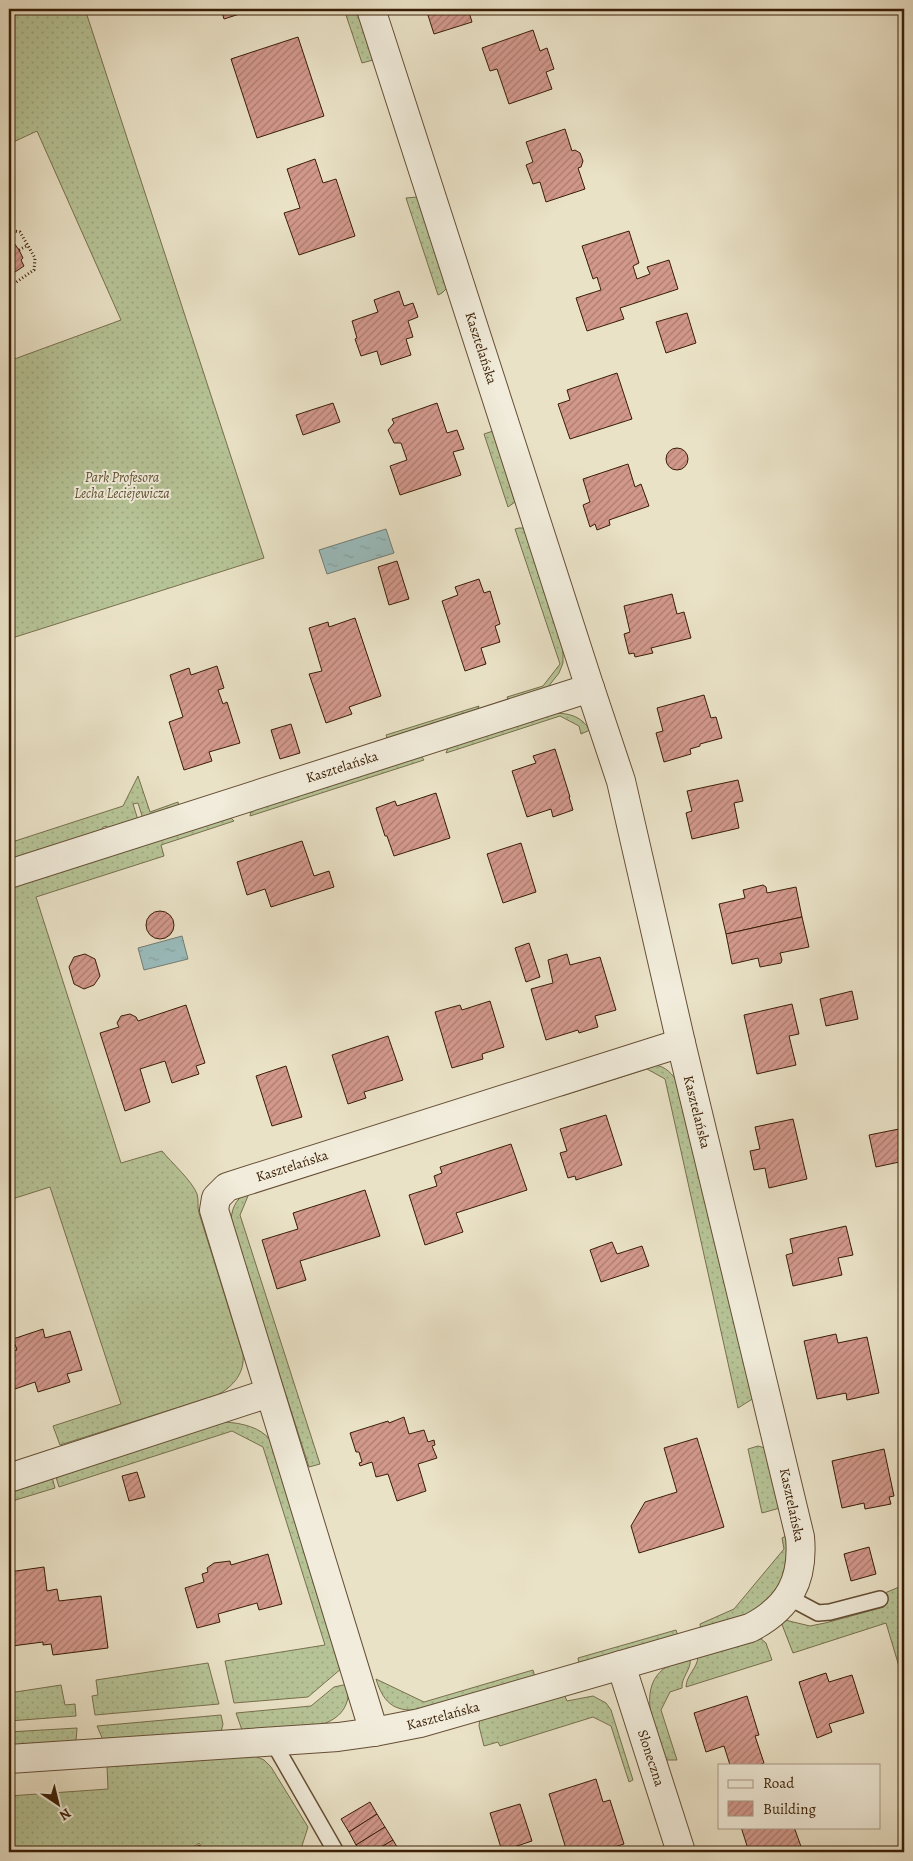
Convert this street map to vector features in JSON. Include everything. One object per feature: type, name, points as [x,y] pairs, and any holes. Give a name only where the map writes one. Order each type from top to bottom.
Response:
[{"type":"street","name":"Kasztelańska","points":[[9,1759],[338,1738],[420,1723],[750,1628],[766,1620],[778,1610],[788,1597],[800,1570],[800,1537],[681,1043],[621,781],[371,9]]},
{"type":"street","name":"Kasztelańska","points":[[9,874],[590,688]]},
{"type":"street","name":"Kasztelańska","points":[[374,1732],[214,1210],[216,1198],[227,1187],[681,1043]]},
{"type":"street","points":[[9,1478],[269,1394]]},
{"type":"street","name":"Słoneczna","points":[[621,1665],[680,1852]]},
{"type":"lane","points":[[788,1597],[818,1613],[830,1612],[880,1599]]},
{"type":"lane","points":[[273,1742],[336,1852]]},
{"type":"path","points":[[9,230],[20,232],[35,258],[34,270],[9,287]]},
{"type":"path","points":[[19,250],[28,245]]},
{"type":"green space","name":"Park Profesora Lecha Leciejewicza","points":[[9,9],[85,9],[264,558],[9,639],[9,361],[121,320],[37,131],[9,144]]},
{"type":"green space","points":[[344,9],[356,9],[373,60],[362,63]]},
{"type":"green space","points":[[417,197],[447,288],[438,295],[406,198]]},
{"type":"green space","points":[[493,431],[515,502],[508,507],[484,434]]},
{"type":"green space","points":[[525,528],[563,643],[563,663],[559,673],[548,687],[542,691],[509,702],[507,697],[543,686],[560,664],[515,529]]},
{"type":"green space","points":[[479,706],[477,712],[388,741],[386,735]]},
{"type":"green space","points":[[551,713],[578,718],[590,730],[581,734],[579,726],[560,716],[446,753],[448,748]]},
{"type":"green space","points":[[421,756],[424,760],[250,816],[251,811]]},
{"type":"green space","points":[[138,776],[150,812],[178,802],[179,807],[143,819],[138,803],[133,804],[138,820],[108,829],[107,826],[103,827],[100,832],[9,860],[9,843],[123,806]]},
{"type":"green space","points":[[230,817],[234,821],[161,845],[164,856],[36,897],[121,1163],[162,1151],[195,1189],[198,1196],[199,1213],[243,1354],[242,1367],[237,1379],[217,1395],[60,1445],[53,1426],[121,1404],[50,1187],[9,1200],[9,888]]},
{"type":"green space","points":[[654,1065],[665,1069],[679,1084],[754,1398],[738,1408],[665,1079],[647,1069],[562,1096],[561,1093]]},
{"type":"green space","points":[[246,1193],[248,1196],[240,1215],[320,1464],[309,1467],[231,1223],[234,1206]]},
{"type":"green space","points":[[225,1422],[238,1423],[256,1429],[271,1441],[342,1668],[308,1697],[234,1703],[225,1661],[325,1645],[263,1447],[232,1431],[59,1487],[56,1477]]},
{"type":"green space","points":[[758,1446],[765,1448],[780,1508],[762,1513],[748,1449]]},
{"type":"green space","points":[[52,1477],[55,1488],[9,1502],[9,1491]]},
{"type":"green space","points":[[786,1536],[787,1560],[785,1571],[782,1582],[769,1601],[750,1615],[701,1630],[700,1624],[734,1609],[784,1549],[782,1538]]},
{"type":"green space","points":[[904,1585],[904,1683],[886,1623],[793,1653],[781,1622],[785,1620],[810,1626],[884,1607],[880,1595]]},
{"type":"green space","points":[[676,1630],[678,1636],[579,1664],[578,1658]]},
{"type":"green space","points":[[760,1638],[766,1643],[772,1660],[686,1687],[698,1656]]},
{"type":"green space","points":[[690,1659],[682,1688],[670,1692],[661,1710],[677,1760],[665,1760],[650,1710],[652,1685],[658,1675],[668,1666]]},
{"type":"green space","points":[[208,1663],[219,1704],[95,1715],[92,1696],[98,1695],[96,1680]]},
{"type":"green space","points":[[533,1670],[535,1677],[414,1710],[398,1708],[387,1701],[376,1679],[424,1702]]},
{"type":"green space","points":[[348,1684],[348,1699],[343,1710],[333,1719],[320,1725],[242,1730],[236,1713],[311,1706],[334,1687]]},
{"type":"green space","points":[[61,1685],[65,1705],[75,1704],[76,1716],[9,1721],[9,1693]]},
{"type":"green space","points":[[564,1694],[567,1701],[593,1696],[606,1703],[611,1710],[633,1780],[629,1782],[611,1726],[593,1717],[500,1746],[498,1742],[484,1746],[479,1726],[480,1718]]},
{"type":"green space","points":[[221,1715],[223,1724],[221,1732],[103,1740],[97,1726]]},
{"type":"green space","points":[[77,1728],[76,1741],[9,1745],[9,1732]]},
{"type":"green space","points":[[255,1756],[264,1760],[271,1767],[308,1827],[300,1852],[206,1852],[199,1843],[186,1852],[9,1852],[9,1796],[108,1789],[107,1766]]},
{"type":"water","points":[[386,529],[394,553],[327,574],[319,550]]},
{"type":"water","points":[[182,936],[188,959],[144,970],[138,948]]},
{"type":"building","points":[[221,9],[255,9],[224,19]]},
{"type":"building","points":[[426,9],[468,9],[472,22],[434,34]]},
{"type":"building","points":[[533,30],[540,51],[547,48],[554,69],[546,72],[552,89],[509,104],[497,69],[490,71],[482,48]]},
{"type":"building","points":[[298,37],[324,116],[257,138],[231,59]]},
{"type":"building","points":[[565,129],[572,151],[575,150],[580,153],[583,161],[581,167],[578,168],[585,189],[546,202],[540,182],[533,184],[526,165],[533,162],[526,142]]},
{"type":"building","points":[[315,159],[323,183],[336,179],[355,236],[299,255],[284,213],[300,208],[287,169]]},
{"type":"building","points":[[629,231],[639,263],[633,266],[637,279],[650,274],[647,267],[669,260],[678,289],[620,308],[624,319],[587,331],[576,298],[601,290],[597,277],[593,279],[582,246]]},
{"type":"building","points":[[9,242],[11,245],[14,243],[19,250],[24,266],[9,276]]},
{"type":"building","points":[[399,291],[404,306],[413,303],[418,317],[408,321],[413,337],[406,339],[411,355],[381,365],[377,351],[361,356],[355,339],[357,338],[352,321],[378,312],[374,300]]},
{"type":"building","points":[[687,313],[696,343],[666,353],[656,322]]},
{"type":"building","points":[[617,373],[632,419],[570,439],[558,404],[570,400],[567,390]]},
{"type":"building","points":[[333,403],[340,422],[303,435],[296,415]]},
{"type":"building","points":[[437,403],[447,433],[457,430],[464,449],[453,452],[461,475],[400,495],[390,466],[407,460],[401,443],[394,443],[388,430],[394,423],[392,419]]},
{"type":"building","points":[[677,448],[685,451],[688,459],[685,467],[677,470],[669,467],[666,459],[669,451]]},
{"type":"building","points":[[628,464],[635,487],[641,484],[649,506],[609,520],[610,525],[597,530],[595,524],[590,527],[583,505],[590,502],[583,479]]},
{"type":"building","points":[[397,561],[409,599],[389,605],[378,567]]},
{"type":"building","points":[[479,579],[484,593],[490,591],[500,624],[495,626],[500,642],[481,648],[486,664],[465,671],[442,601],[458,595],[455,587]]},
{"type":"building","points":[[672,594],[677,614],[684,612],[691,638],[651,648],[653,653],[635,657],[634,653],[629,654],[624,634],[630,632],[624,606]]},
{"type":"building","points":[[355,618],[381,696],[349,707],[352,714],[326,723],[309,674],[322,671],[309,628],[328,622],[329,627]]},
{"type":"building","points":[[217,666],[224,688],[218,690],[223,704],[227,702],[240,743],[209,752],[212,761],[184,770],[169,722],[183,717],[170,675],[189,668],[191,675]]},
{"type":"building","points":[[704,695],[711,718],[716,717],[722,738],[690,749],[691,754],[664,762],[656,733],[663,731],[657,708]]},
{"type":"building","points":[[291,724],[300,753],[280,759],[271,730]]},
{"type":"building","points":[[555,749],[573,810],[553,817],[551,809],[527,817],[512,771],[536,763],[533,756]]},
{"type":"building","points":[[738,780],[743,801],[734,803],[739,828],[692,839],[686,813],[692,811],[687,791]]},
{"type":"building","points":[[436,793],[450,838],[394,856],[376,808],[395,801],[397,806]]},
{"type":"building","points":[[302,841],[314,876],[329,871],[334,887],[271,907],[265,889],[247,895],[237,862]]},
{"type":"building","points":[[521,843],[536,892],[503,903],[487,854]]},
{"type":"building","points":[[763,885],[766,887],[767,893],[796,887],[802,917],[726,934],[719,904],[745,898],[743,890]]},
{"type":"building","points":[[160,911],[170,915],[174,925],[170,935],[160,939],[150,935],[146,925],[150,915]]},
{"type":"building","points":[[802,917],[809,947],[780,953],[781,963],[760,967],[758,958],[732,964],[726,934]]},
{"type":"building","points":[[529,943],[540,977],[526,982],[515,948]]},
{"type":"building","points":[[85,954],[95,959],[100,976],[94,985],[84,989],[74,984],[69,967],[74,957]]},
{"type":"building","points":[[567,954],[570,965],[600,957],[616,1010],[595,1016],[598,1027],[579,1033],[578,1030],[546,1040],[531,989],[553,983],[548,960]]},
{"type":"building","points":[[852,991],[858,1019],[826,1026],[820,999]]},
{"type":"building","points":[[490,1001],[504,1047],[482,1054],[483,1059],[452,1068],[435,1012],[460,1005],[462,1010]]},
{"type":"building","points":[[792,1004],[799,1034],[789,1036],[796,1065],[757,1074],[744,1015]]},
{"type":"building","points":[[186,1005],[205,1063],[196,1066],[199,1074],[172,1083],[165,1061],[140,1069],[150,1102],[125,1111],[100,1033],[119,1027],[117,1023],[121,1016],[130,1014],[136,1017],[138,1021]]},
{"type":"building","points":[[388,1036],[403,1080],[364,1092],[366,1098],[348,1104],[332,1055]]},
{"type":"building","points":[[286,1066],[302,1117],[272,1126],[256,1076]]},
{"type":"building","points":[[606,1115],[622,1165],[576,1180],[575,1176],[568,1178],[560,1153],[567,1151],[560,1129]]},
{"type":"building","points":[[793,1119],[807,1179],[769,1188],[765,1168],[754,1170],[750,1151],[760,1149],[755,1127]]},
{"type":"building","points":[[904,1128],[904,1161],[876,1167],[869,1135]]},
{"type":"building","points":[[511,1144],[527,1190],[456,1213],[463,1232],[425,1245],[409,1195],[437,1186],[434,1176],[442,1173],[440,1167]]},
{"type":"building","points":[[365,1190],[380,1236],[300,1261],[306,1280],[277,1289],[262,1240],[298,1229],[293,1213]]},
{"type":"building","points":[[846,1226],[853,1255],[838,1258],[842,1275],[793,1286],[786,1255],[793,1253],[790,1239]]},
{"type":"building","points":[[612,1242],[617,1254],[642,1246],[649,1266],[601,1282],[590,1250]]},
{"type":"building","points":[[43,1329],[45,1338],[70,1331],[82,1370],[67,1374],[70,1382],[38,1392],[35,1382],[12,1390],[9,1381],[9,1352],[17,1350],[13,1339]]},
{"type":"building","points":[[836,1334],[838,1343],[867,1337],[879,1393],[847,1400],[846,1393],[817,1399],[804,1341]]},
{"type":"building","points":[[404,1417],[409,1434],[424,1430],[428,1442],[434,1440],[435,1445],[432,1446],[437,1458],[418,1464],[426,1491],[397,1501],[388,1474],[376,1477],[372,1462],[360,1466],[359,1463],[362,1462],[359,1452],[356,1452],[350,1433]]},
{"type":"building","points":[[697,1438],[724,1527],[639,1553],[631,1526],[645,1502],[677,1492],[664,1448]]},
{"type":"building","points":[[884,1449],[894,1496],[889,1497],[891,1504],[865,1509],[864,1503],[842,1508],[832,1461]]},
{"type":"building","points":[[137,1472],[145,1497],[129,1501],[122,1476]]},
{"type":"building","points":[[869,1547],[876,1574],[851,1581],[844,1554]]},
{"type":"building","points":[[268,1554],[282,1604],[259,1610],[257,1603],[218,1614],[220,1622],[197,1628],[185,1588],[204,1582],[202,1574],[208,1572],[207,1568],[214,1563],[230,1561],[231,1565]]},
{"type":"building","points":[[44,1567],[47,1591],[57,1589],[59,1601],[101,1596],[108,1648],[53,1655],[51,1644],[43,1645],[43,1642],[12,1646],[9,1649],[9,1572]]},
{"type":"building","points":[[826,1673],[829,1682],[852,1675],[864,1713],[829,1724],[832,1732],[817,1738],[799,1682]]},
{"type":"building","points":[[747,1696],[759,1735],[755,1736],[764,1763],[730,1764],[724,1746],[706,1752],[694,1713]]},
{"type":"building","points":[[596,1779],[603,1802],[610,1800],[624,1844],[598,1852],[567,1852],[549,1794]]},
{"type":"building","points":[[370,1802],[377,1814],[349,1832],[341,1819]]},
{"type":"building","points":[[520,1804],[532,1841],[502,1851],[490,1813]]},
{"type":"building","points":[[377,1814],[385,1827],[356,1845],[349,1832]]},
{"type":"building","points":[[385,1827],[393,1840],[373,1852],[361,1852],[356,1845]]},
{"type":"building","points":[[741,1828],[794,1828],[803,1852],[749,1852]]},
{"type":"building","points":[[393,1840],[400,1852],[373,1852]]},
{"type":"building","points":[[199,1845],[204,1852],[188,1852]]}]
